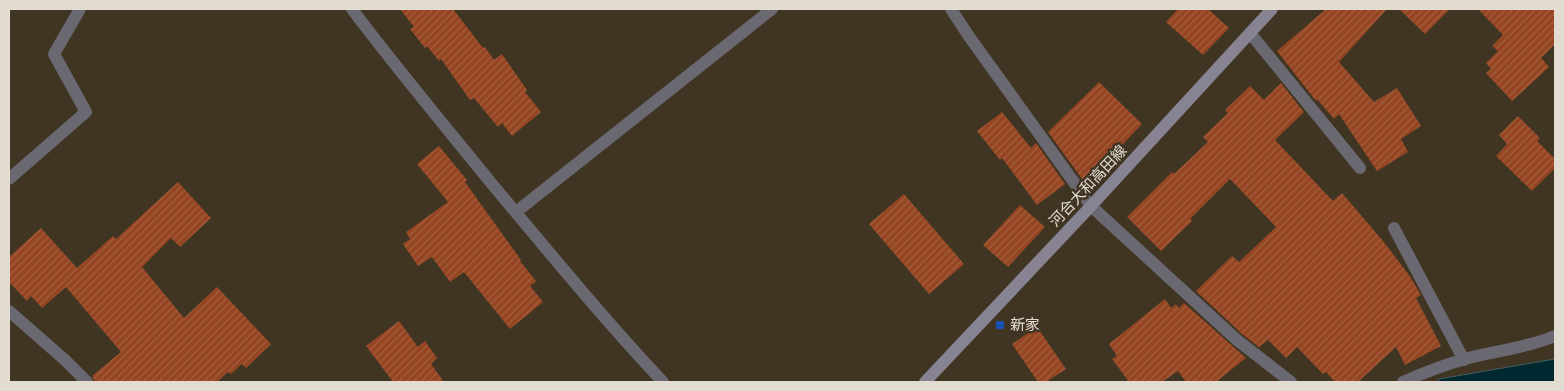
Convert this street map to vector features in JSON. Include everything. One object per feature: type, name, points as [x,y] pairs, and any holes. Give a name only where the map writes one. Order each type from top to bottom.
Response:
[{"type":"main road","name":"河合大和高田線","points":[[925,382],[1091,206],[1272,9]]},
{"type":"street","points":[[9,178],[86,112],[54,54],[80,9]]},
{"type":"street","points":[[352,9],[423,99],[608,323],[663,382]]},
{"type":"street","points":[[516,212],[772,9]]},
{"type":"street","points":[[951,9],[968,36],[1091,206],[1230,334],[1291,382]]},
{"type":"street","points":[[1250,33],[1360,168]]},
{"type":"street","points":[[1394,228],[1464,360]]},
{"type":"street","points":[[9,311],[87,382]]},
{"type":"street","points":[[1403,382],[1464,360],[1542,341],[1555,336]]},
{"type":"water","points":[[1555,359],[1555,382],[1438,382],[1439,379]]},
{"type":"building","points":[[400,9],[453,9],[494,60],[502,54],[527,90],[525,92],[541,112],[512,136],[502,123],[498,127],[474,98],[470,100],[441,59],[439,61],[427,46],[425,48],[410,29],[414,27]]},
{"type":"building","points":[[1178,9],[1208,9],[1229,28],[1203,55],[1166,22]]},
{"type":"building","points":[[1326,9],[1387,9],[1339,62],[1374,102],[1397,88],[1421,126],[1401,139],[1408,152],[1377,171],[1339,114],[1334,119],[1317,99],[1316,101],[1277,51]]},
{"type":"building","points":[[1399,9],[1450,9],[1425,34]]},
{"type":"building","points":[[1478,9],[1555,9],[1555,44],[1541,58],[1549,67],[1512,101],[1486,73],[1491,69],[1486,63],[1498,51],[1492,46],[1503,35]]},
{"type":"building","points":[[1099,82],[1142,124],[1123,146],[1085,183],[1048,132]]},
{"type":"building","points":[[1281,83],[1304,112],[1275,140],[1333,201],[1342,193],[1383,241],[1409,275],[1421,295],[1416,298],[1441,346],[1405,365],[1396,347],[1358,382],[1335,382],[1326,372],[1323,374],[1297,347],[1286,358],[1268,340],[1259,347],[1242,334],[1196,291],[1232,256],[1239,262],[1276,227],[1230,179],[1190,219],[1192,221],[1161,251],[1127,217],[1172,172],[1174,174],[1208,142],[1203,137],[1228,113],[1225,110],[1250,86],[1264,100]]},
{"type":"building","points":[[1002,112],[1031,148],[1036,143],[1065,184],[1037,205],[1002,158],[1000,160],[977,131]]},
{"type":"building","points":[[1518,116],[1540,138],[1537,141],[1555,159],[1555,168],[1532,191],[1496,156],[1507,144],[1499,135]]},
{"type":"building","points":[[439,146],[467,180],[465,182],[536,281],[530,286],[543,302],[510,329],[464,272],[450,282],[432,257],[418,266],[403,244],[410,239],[406,232],[448,202],[417,164]]},
{"type":"building","points":[[178,182],[211,218],[180,247],[171,238],[142,267],[184,318],[217,287],[271,344],[246,368],[242,364],[231,374],[228,372],[217,382],[95,382],[92,376],[121,352],[66,287],[42,308],[31,296],[27,301],[9,282],[9,257],[41,228],[77,268],[113,236],[116,239]]},
{"type":"building","points":[[904,194],[964,264],[929,294],[869,224]]},
{"type":"building","points":[[1020,205],[1045,227],[1008,267],[983,245]]},
{"type":"building","points":[[1165,299],[1171,308],[1176,304],[1179,308],[1184,303],[1246,358],[1216,382],[1186,382],[1178,371],[1162,382],[1129,382],[1112,359],[1117,356],[1109,344]]},
{"type":"building","points":[[399,321],[418,347],[425,341],[437,358],[431,364],[444,382],[393,382],[366,346]]},
{"type":"building","points":[[1037,327],[1066,369],[1046,382],[1038,382],[1012,344]]},
{"type":"place","name":"新家","points":[[1000,325]]}]
